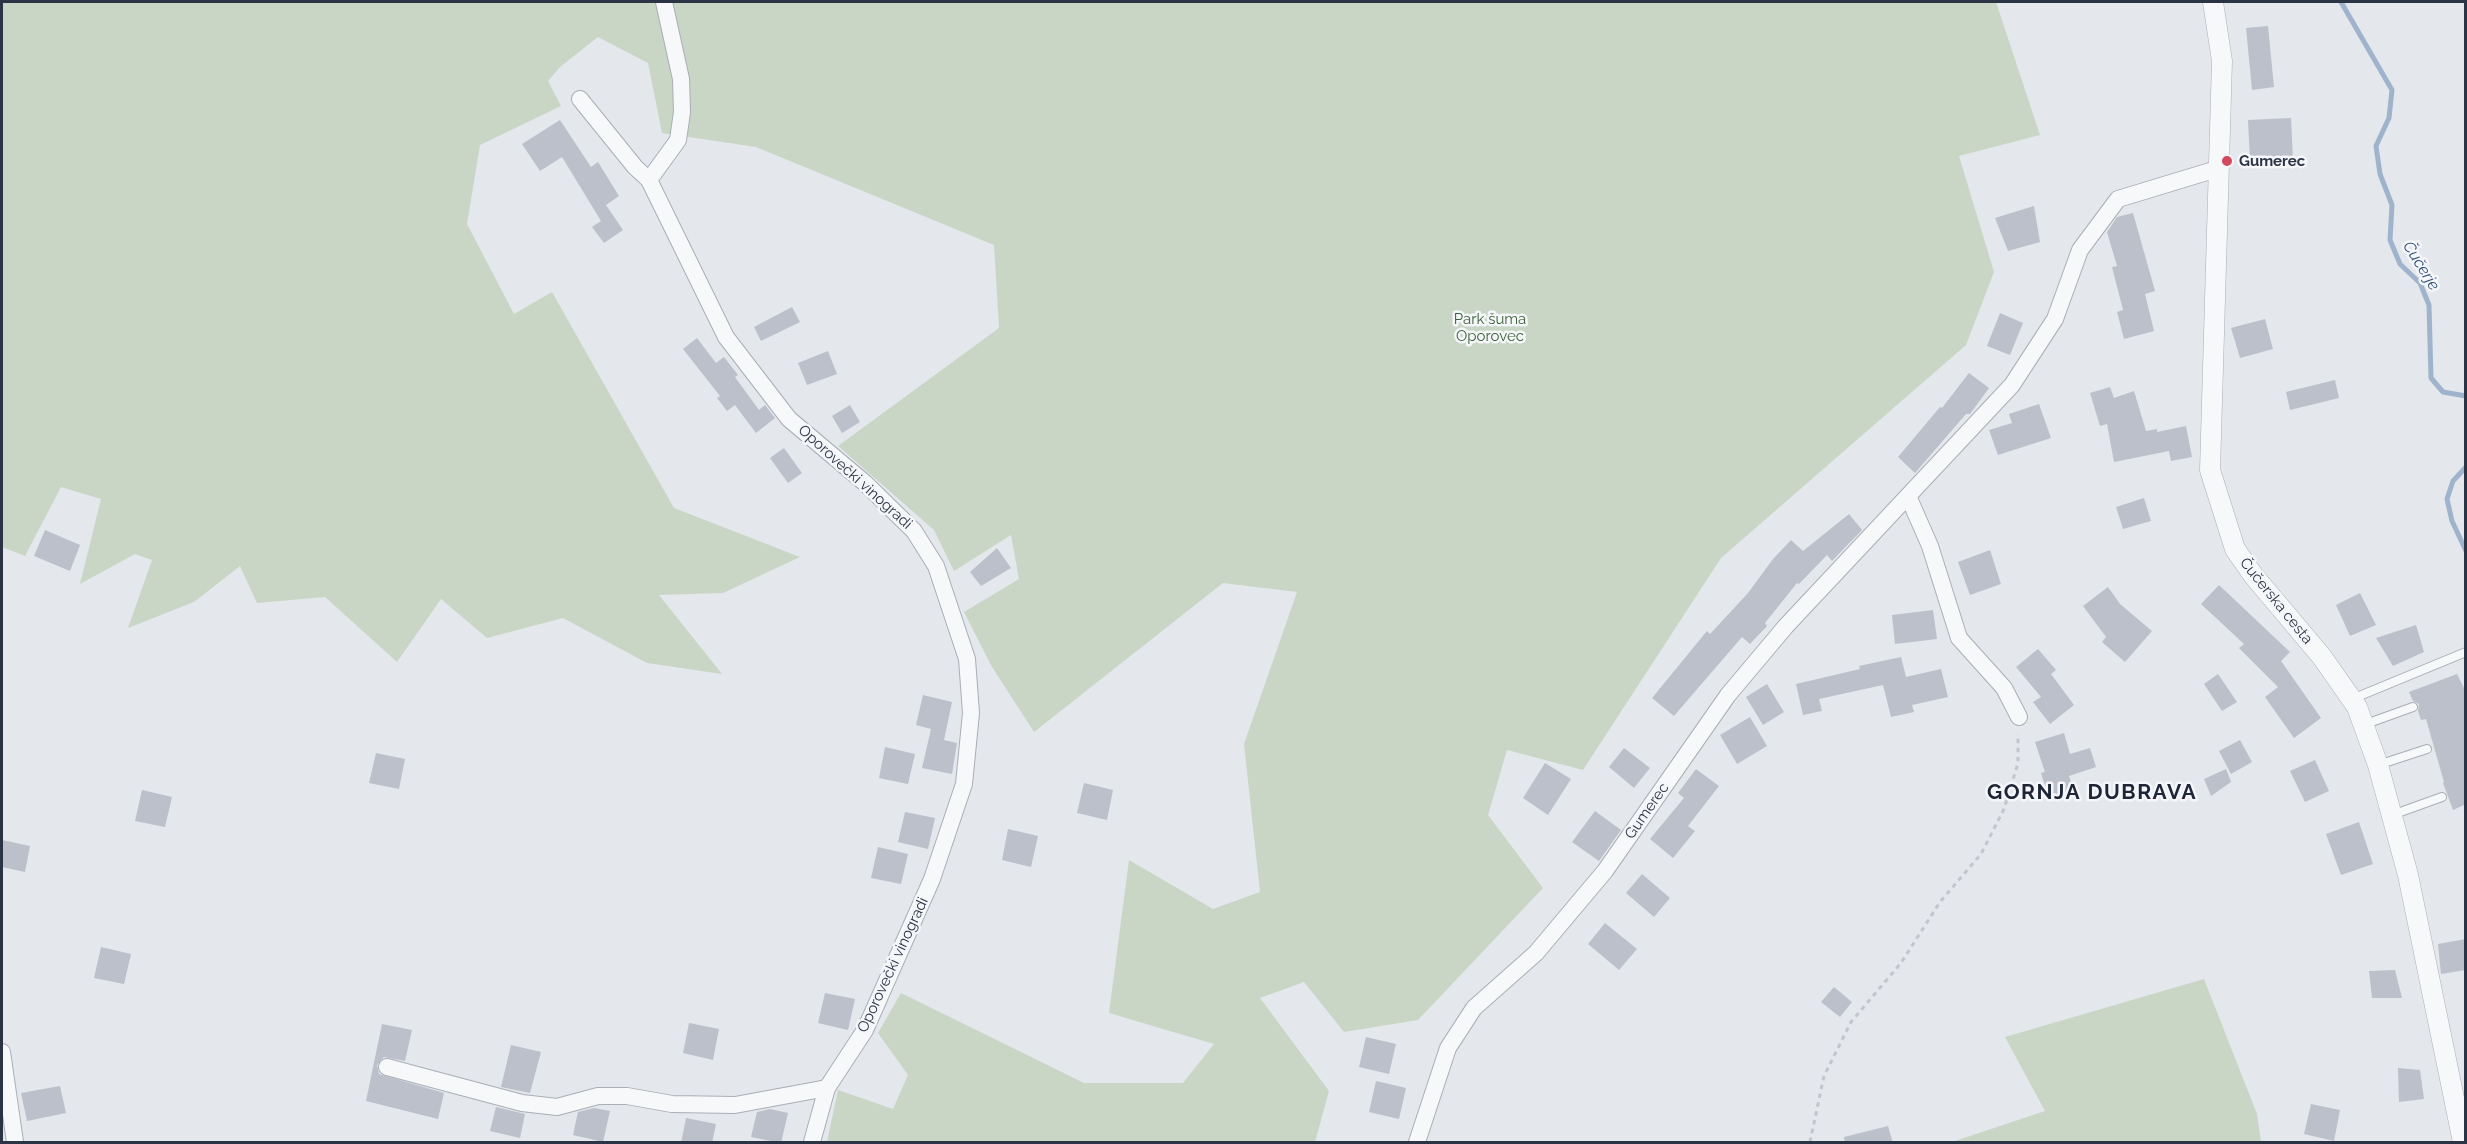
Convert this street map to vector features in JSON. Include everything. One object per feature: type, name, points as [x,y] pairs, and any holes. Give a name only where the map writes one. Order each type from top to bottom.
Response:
[{"type":"street","points":[[649,180],[678,140],[682,112],[681,79],[664,2]]},
{"type":"street","name":"Čučerska cesta","points":[[2212,2],[2222,61],[2210,470],[2235,549],[2253,575],[2322,657],[2352,700],[2363,725],[2378,765],[2408,874],[2463,1143]]},
{"type":"street","name":"Oporovečki vinogradi","points":[[580,99],[635,167],[649,180],[726,337],[789,419],[865,483],[914,531],[936,566],[967,659],[971,713],[964,784],[932,879],[865,1030],[827,1088],[812,1143]]},
{"type":"street","name":"Gumerec","points":[[1417,1143],[1448,1048],[1474,1008],[1536,953],[1605,871],[1728,695],[1785,626],[2012,384],[2055,319],[2080,250],[2118,200],[2220,168]]},
{"type":"street","points":[[1908,496],[1930,546],[1959,638],[2004,688],[2019,717]]},
{"type":"street","points":[[2,1052],[15,1143]]},
{"type":"street","points":[[387,1067],[522,1103],[557,1107],[598,1096],[627,1096],[672,1104],[735,1105],[827,1088]]},
{"type":"lane","points":[[2352,700],[2466,652]]},
{"type":"lane","points":[[2363,725],[2412,707]]},
{"type":"lane","points":[[2378,765],[2427,748]]},
{"type":"lane","points":[[2391,815],[2442,797]]},
{"type":"path","points":[[1810,1143],[1824,1076],[1851,1022],[1901,963],[1940,902],[1982,854],[2004,809],[2018,764],[2019,717]]},
{"type":"green space","name":"Park šuma Oporovec","points":[[2,2],[1996,2],[2040,135],[1959,156],[1994,272],[1966,345],[1721,558],[1583,770],[1507,750],[1488,815],[1543,888],[1418,1020],[1344,1032],[1304,982],[1260,998],[1329,1091],[1315,1142],[827,1142],[838,1090],[893,1109],[908,1075],[878,1033],[901,993],[1084,1083],[1183,1083],[1214,1044],[1109,1013],[1129,860],[1213,909],[1260,892],[1244,744],[1297,592],[1223,583],[1034,732],[992,667],[964,612],[1019,579],[1011,535],[954,571],[934,530],[838,446],[999,328],[994,245],[756,147],[662,133],[648,63],[598,37],[560,67],[548,81],[561,106],[480,145],[467,224],[514,314],[552,292],[674,508],[800,557],[723,593],[659,595],[722,674],[647,663],[563,618],[487,638],[441,599],[397,662],[325,597],[257,603],[240,566],[194,602],[128,628],[152,560],[135,554],[80,584],[101,499],[61,487],[25,556],[2,547]]},
{"type":"green space","points":[[2204,979],[2257,1114],[2261,1142],[1952,1142],[2045,1111],[2005,1037]]},
{"type":"building","points":[[2268,26],[2274,87],[2252,90],[2246,28]]},
{"type":"building","points":[[2291,118],[2293,159],[2250,161],[2248,120]]},
{"type":"building","points":[[560,120],[591,167],[598,162],[619,196],[606,205],[623,230],[604,243],[592,227],[601,221],[562,157],[540,171],[522,144]]},
{"type":"building","points":[[2034,206],[2040,242],[2008,251],[1995,218]]},
{"type":"building","points":[[2133,213],[2155,291],[2145,294],[2154,331],[2124,339],[2117,312],[2123,310],[2112,267],[2117,266],[2107,232],[2117,217]]},
{"type":"building","points":[[792,307],[800,322],[761,341],[754,327]]},
{"type":"building","points":[[2000,313],[2023,323],[2010,355],[1987,346]]},
{"type":"building","points":[[2265,319],[2273,349],[2240,358],[2231,328]]},
{"type":"building","points":[[697,338],[716,363],[724,357],[738,375],[735,377],[759,410],[765,405],[775,418],[756,433],[735,405],[727,411],[717,398],[720,396],[683,349]]},
{"type":"building","points":[[828,351],[837,374],[807,385],[798,363]]},
{"type":"building","points":[[1969,373],[1989,388],[1970,414],[1966,414],[1915,473],[1898,457],[1940,407],[1942,408]]},
{"type":"building","points":[[2335,380],[2339,398],[2290,410],[2286,392]]},
{"type":"building","points":[[2110,387],[2114,398],[2134,391],[2146,431],[2157,429],[2157,432],[2186,426],[2192,457],[2171,461],[2169,451],[2114,462],[2107,424],[2100,426],[2090,393]]},
{"type":"building","points":[[2039,404],[2051,438],[1998,455],[1989,430],[2012,423],[2009,414]]},
{"type":"building","points":[[850,405],[860,422],[842,433],[832,416]]},
{"type":"building","points":[[784,448],[802,473],[788,483],[770,458]]},
{"type":"building","points":[[2144,498],[2151,521],[2123,529],[2116,507]]},
{"type":"building","points":[[1849,514],[1862,530],[1832,561],[1827,555],[1799,584],[1797,583],[1765,623],[1767,626],[1750,644],[1742,637],[1674,716],[1652,698],[1707,631],[1710,634],[1748,593],[1773,559],[1791,540],[1803,551]]},
{"type":"building","points":[[45,530],[80,545],[70,571],[34,556]]},
{"type":"building","points":[[997,548],[1011,568],[981,586],[970,572]]},
{"type":"building","points":[[1990,550],[2001,584],[1970,595],[1958,562]]},
{"type":"building","points":[[2219,585],[2290,652],[2281,661],[2321,718],[2294,738],[2265,697],[2278,687],[2239,648],[2244,644],[2201,604]]},
{"type":"building","points":[[2108,587],[2120,604],[2152,631],[2125,662],[2102,642],[2106,637],[2083,606]]},
{"type":"building","points":[[2360,593],[2376,625],[2350,636],[2336,605]]},
{"type":"building","points":[[1933,610],[1937,639],[1895,644],[1892,615]]},
{"type":"building","points":[[2416,625],[2424,652],[2393,666],[2376,638]]},
{"type":"building","points":[[2038,649],[2056,670],[2051,674],[2074,705],[2050,724],[2033,702],[2041,697],[2016,667]]},
{"type":"building","points":[[1901,657],[1906,677],[1941,669],[1948,697],[1912,705],[1914,712],[1891,717],[1883,685],[1819,699],[1822,711],[1803,715],[1796,684]]},
{"type":"building","points":[[2218,674],[2237,702],[2222,711],[2204,684]]},
{"type":"building","points":[[2457,674],[2466,692],[2466,804],[2453,810],[2443,783],[2426,719],[2421,720],[2418,711],[2419,704],[2413,701],[2409,692]]},
{"type":"building","points":[[1767,684],[1784,712],[1763,725],[1746,697]]},
{"type":"building","points":[[923,695],[952,702],[944,740],[957,743],[952,774],[922,768],[931,729],[916,725]]},
{"type":"building","points":[[1750,717],[1767,746],[1737,764],[1720,735]]},
{"type":"building","points":[[2064,733],[2070,754],[2090,748],[2096,767],[2069,776],[2074,790],[2049,798],[2041,773],[2045,772],[2035,742]]},
{"type":"building","points":[[2240,740],[2252,762],[2231,774],[2219,751]]},
{"type":"building","points":[[885,747],[915,754],[908,784],[879,778]]},
{"type":"building","points":[[1624,748],[1650,768],[1634,788],[1609,767]]},
{"type":"building","points":[[376,753],[405,759],[399,789],[369,783]]},
{"type":"building","points":[[2315,760],[2329,791],[2305,802],[2290,771]]},
{"type":"building","points":[[1545,763],[1571,779],[1548,815],[1523,798]]},
{"type":"building","points":[[1696,769],[1719,786],[1688,826],[1695,831],[1673,858],[1650,839],[1684,798],[1678,793]]},
{"type":"building","points":[[2226,769],[2231,782],[2211,796],[2204,779]]},
{"type":"building","points":[[1084,783],[1113,790],[1107,820],[1077,813]]},
{"type":"building","points":[[142,790],[172,797],[165,827],[135,821]]},
{"type":"building","points":[[1595,811],[1621,830],[1599,861],[1572,842]]},
{"type":"building","points":[[905,812],[935,818],[928,849],[898,842]]},
{"type":"building","points":[[2359,822],[2373,864],[2341,875],[2326,834]]},
{"type":"building","points":[[1008,829],[1038,836],[1031,867],[1002,860]]},
{"type":"building","points":[[2,840],[30,846],[25,872],[2,867]]},
{"type":"building","points":[[878,847],[908,854],[901,884],[871,878]]},
{"type":"building","points":[[1642,874],[1670,898],[1654,917],[1626,893]]},
{"type":"building","points":[[1605,923],[1637,949],[1619,970],[1588,944]]},
{"type":"building","points":[[2466,939],[2466,970],[2441,974],[2438,944]]},
{"type":"building","points":[[101,947],[131,954],[124,984],[94,978]]},
{"type":"building","points":[[2395,970],[2402,998],[2372,998],[2369,971]]},
{"type":"building","points":[[1834,987],[1852,1002],[1840,1017],[1821,1002]]},
{"type":"building","points":[[825,993],[855,999],[848,1030],[818,1023]]},
{"type":"building","points":[[689,1023],[719,1029],[713,1060],[683,1053]]},
{"type":"building","points":[[382,1024],[412,1030],[405,1061],[384,1057],[377,1065],[379,1074],[444,1093],[438,1119],[366,1101]]},
{"type":"building","points":[[1366,1037],[1396,1044],[1389,1074],[1359,1067]]},
{"type":"building","points":[[511,1045],[541,1052],[530,1093],[501,1087]]},
{"type":"building","points":[[2398,1068],[2420,1070],[2424,1099],[2399,1102]]},
{"type":"building","points":[[1376,1081],[1406,1088],[1399,1119],[1369,1112]]},
{"type":"building","points":[[60,1086],[66,1113],[27,1121],[21,1093]]},
{"type":"building","points":[[2311,1104],[2340,1110],[2334,1141],[2304,1134]]},
{"type":"building","points":[[496,1107],[525,1114],[520,1138],[490,1131]]},
{"type":"building","points":[[594,1108],[610,1111],[603,1142],[573,1135],[578,1112]]},
{"type":"building","points":[[770,1109],[788,1113],[781,1143],[751,1137],[757,1112]]},
{"type":"building","points":[[686,1118],[716,1124],[712,1143],[681,1143]]},
{"type":"building","points":[[1888,1126],[1893,1143],[1845,1143],[1844,1137]]},
{"type":"waterway","name":"Čučerje","points":[[2341,2],[2392,90],[2389,118],[2376,146],[2380,174],[2392,205],[2390,240],[2400,264],[2420,283],[2429,305],[2431,378],[2443,392],[2466,396]]},
{"type":"waterway","name":"Čučerje","points":[[2466,467],[2453,481],[2447,499],[2452,521],[2466,551]]},
{"type":"place","name":"Gumerec","points":[[2227,161]]},
{"type":"district","name":"GORNJA DUBRAVA","points":[[2092,793]]}]
